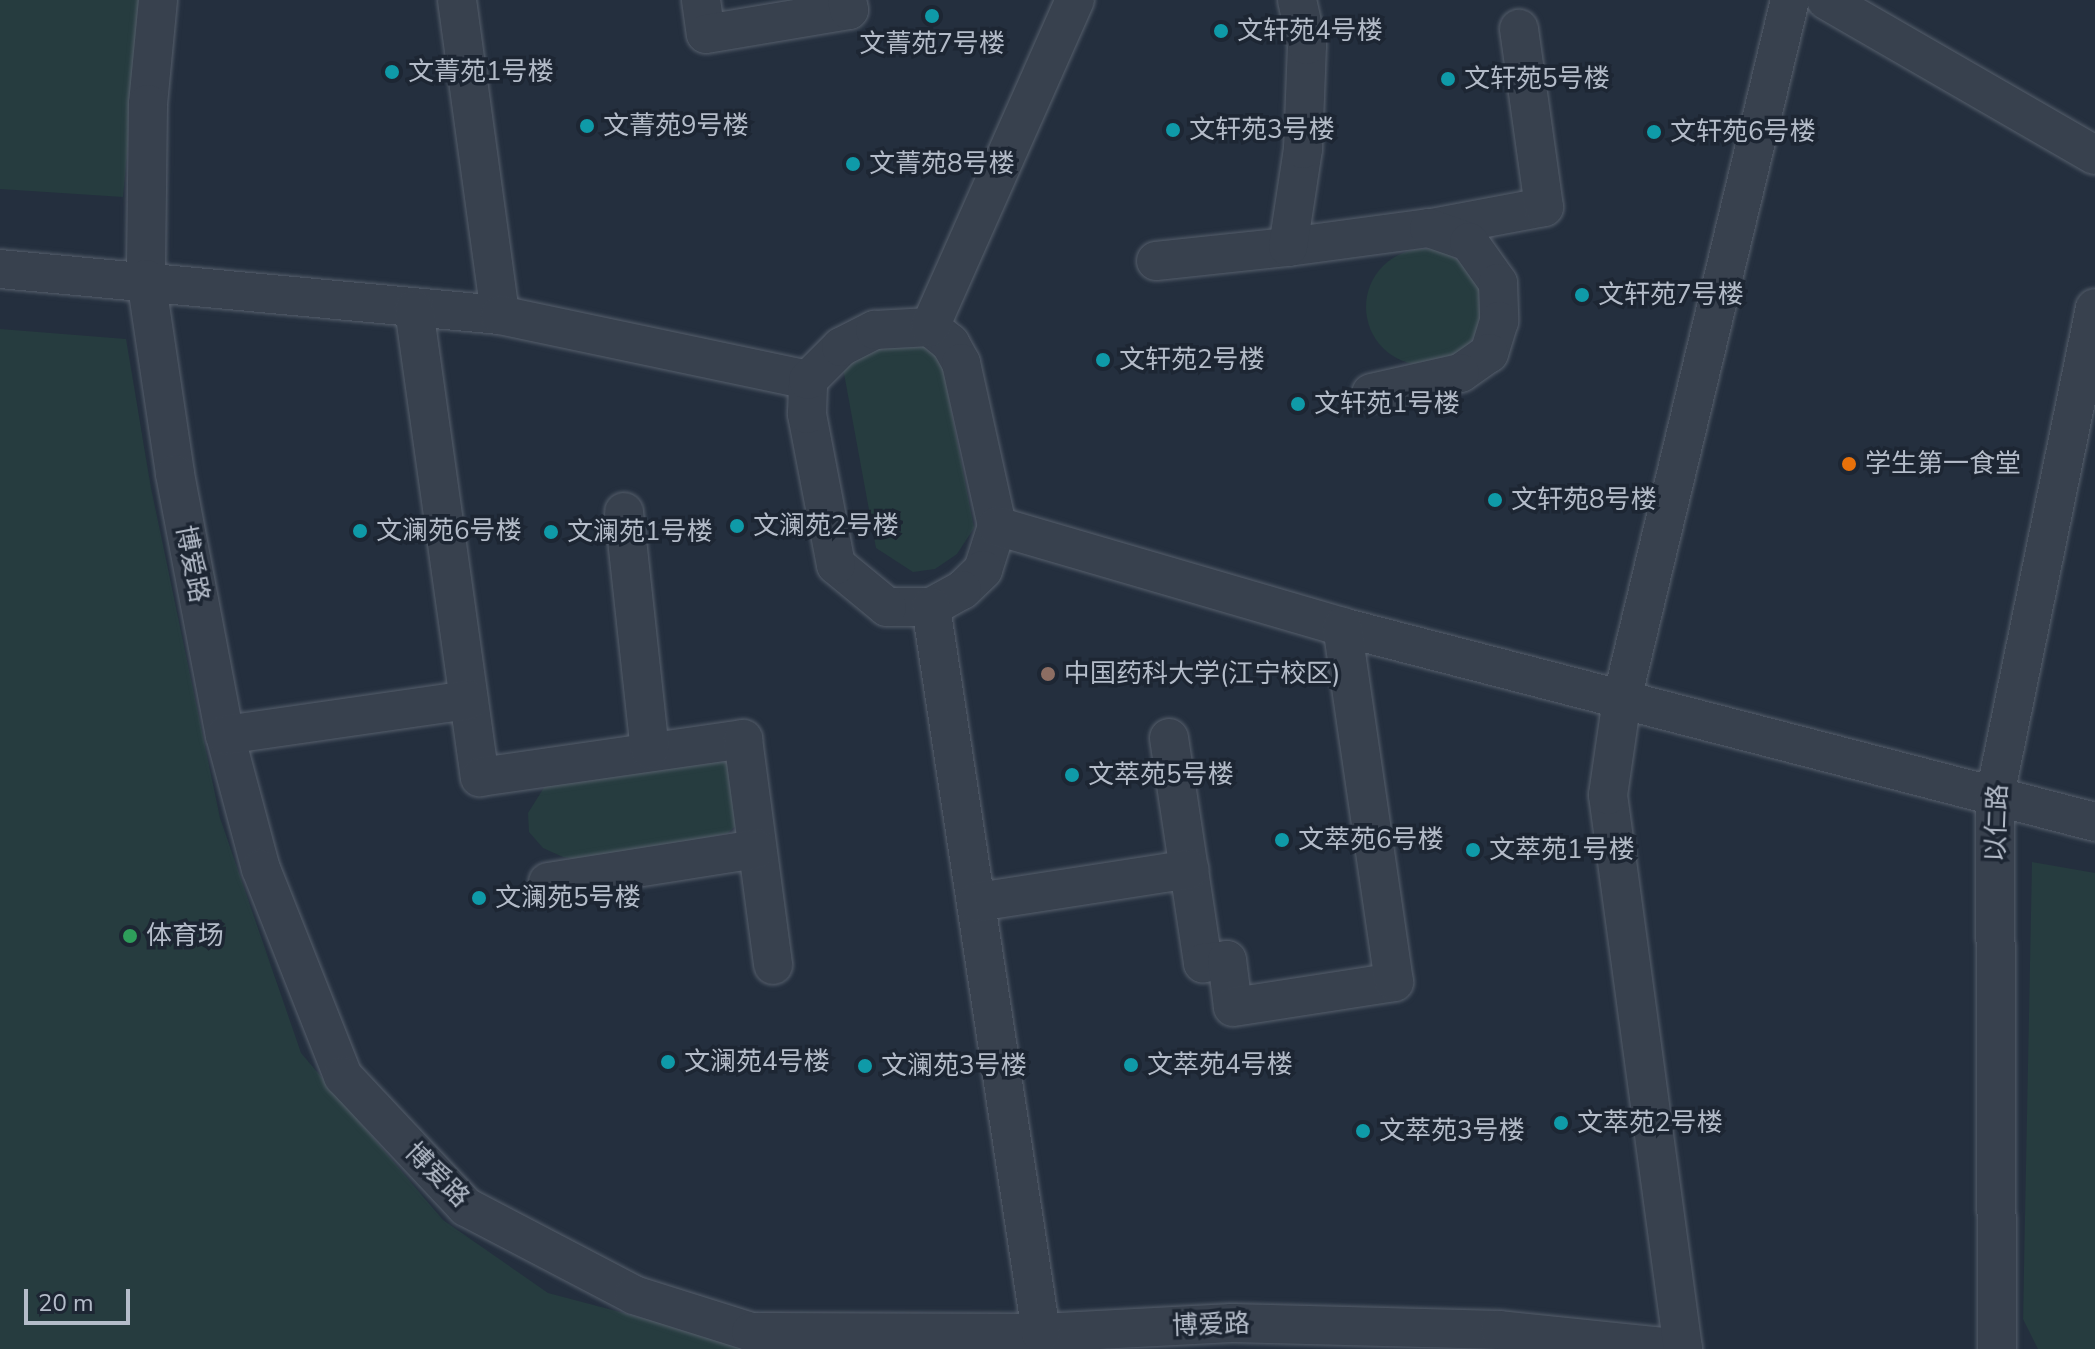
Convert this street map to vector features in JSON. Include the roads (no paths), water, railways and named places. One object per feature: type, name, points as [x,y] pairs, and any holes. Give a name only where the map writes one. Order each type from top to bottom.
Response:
[{"type":"street","name":"博爱路","points":[[158,0],[148,104],[146,279],[175,474],[225,735],[261,869],[343,1076],[466,1207],[634,1295],[751,1332],[1041,1333],[1232,1323],[1500,1330],[1683,1349]]},
{"type":"street","points":[[457,0],[500,315]]},
{"type":"street","points":[[701,0],[706,34],[849,10],[847,0]]},
{"type":"street","points":[[930,327],[1075,0]]},
{"type":"street","points":[[1288,247],[1303,149],[1307,45],[1297,0]]},
{"type":"street","points":[[1683,1349],[1608,795],[1622,699],[1790,0]]},
{"type":"street","points":[[1826,0],[2095,155]]},
{"type":"street","points":[[1156,261],[1429,228],[1544,207],[1519,29]]},
{"type":"street","points":[[1371,393],[1460,373],[1489,353],[1499,321],[1498,283],[1469,242],[1429,228]]},
{"type":"street","points":[[0,269],[146,279],[414,309],[500,315],[808,380]]},
{"type":"street","name":"以仁路","points":[[1997,1349],[1995,795],[2095,308]]},
{"type":"street","points":[[414,309],[480,777],[650,750],[743,739],[773,965]]},
{"type":"street","points":[[930,327],[950,343],[961,363],[997,526],[983,570],[931,607],[887,607],[836,565],[807,414],[808,380],[841,347],[875,330],[930,327]]},
{"type":"street","points":[[624,512],[650,750]]},
{"type":"street","points":[[997,526],[1342,627],[2095,822]]},
{"type":"street","points":[[931,607],[1041,1333]]},
{"type":"street","points":[[1169,738],[1203,963],[1227,960],[1233,1007],[1394,982],[1342,627]]},
{"type":"street","points":[[225,735],[468,700]]},
{"type":"street","points":[[548,882],[756,849]]},
{"type":"street","points":[[977,902],[1189,869]]},
{"type":"place","name":"文菁苑7号楼","points":[[932,16]]},
{"type":"place","name":"文轩苑4号楼","points":[[1221,31]]},
{"type":"place","name":"文菁苑1号楼","points":[[392,72]]},
{"type":"place","name":"文轩苑5号楼","points":[[1448,79]]},
{"type":"place","name":"文菁苑9号楼","points":[[587,126]]},
{"type":"place","name":"文轩苑3号楼","points":[[1173,130]]},
{"type":"place","name":"文轩苑6号楼","points":[[1654,132]]},
{"type":"place","name":"文菁苑8号楼","points":[[853,164]]},
{"type":"place","name":"文轩苑7号楼","points":[[1582,295]]},
{"type":"place","name":"文轩苑2号楼","points":[[1103,360]]},
{"type":"place","name":"文轩苑1号楼","points":[[1298,404]]},
{"type":"place","name":"学生第一食堂","points":[[1849,464]]},
{"type":"place","name":"文轩苑8号楼","points":[[1495,500]]},
{"type":"place","name":"文澜苑2号楼","points":[[737,526]]},
{"type":"place","name":"文澜苑6号楼","points":[[360,531]]},
{"type":"place","name":"文澜苑1号楼","points":[[551,532]]},
{"type":"place","name":"中国药科大学(江宁校区)","points":[[1048,674]]},
{"type":"place","name":"文萃苑5号楼","points":[[1072,775]]},
{"type":"place","name":"文萃苑6号楼","points":[[1282,840]]},
{"type":"place","name":"文萃苑1号楼","points":[[1473,850]]},
{"type":"place","name":"文澜苑5号楼","points":[[479,898]]},
{"type":"place","name":"体育场","points":[[130,936]]},
{"type":"place","name":"文澜苑4号楼","points":[[668,1062]]},
{"type":"place","name":"文萃苑4号楼","points":[[1131,1065]]},
{"type":"place","name":"文澜苑3号楼","points":[[865,1066]]},
{"type":"place","name":"文萃苑2号楼","points":[[1561,1123]]},
{"type":"place","name":"文萃苑3号楼","points":[[1363,1131]]}]
